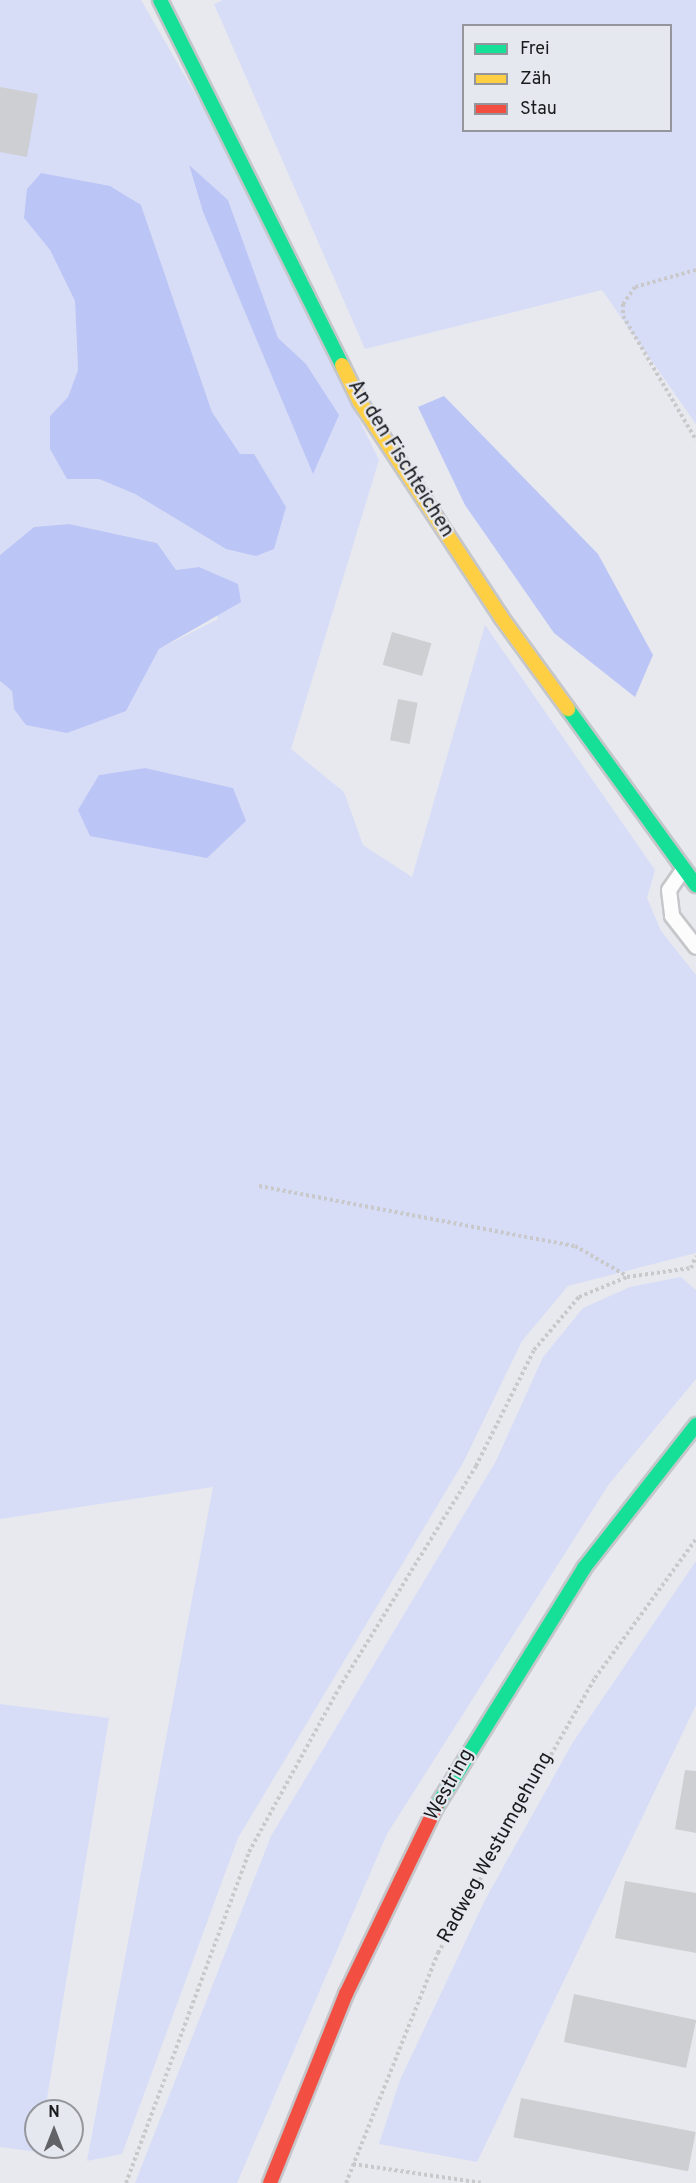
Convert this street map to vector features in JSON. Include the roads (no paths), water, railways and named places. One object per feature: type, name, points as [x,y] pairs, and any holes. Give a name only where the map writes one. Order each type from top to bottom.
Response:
[{"type":"street","name":"An den Fischteichen","points":[[160,0],[360,402],[501,617],[696,885]]},
{"type":"street","name":"Westring","points":[[270,2183],[346,1994],[441,1797],[578,1578],[696,1425]]},
{"type":"lane","points":[[683,870],[669,890],[672,916],[696,947]]},
{"type":"water","points":[[189,165],[228,200],[278,338],[306,364],[339,415],[313,474],[203,212]]},
{"type":"water","points":[[41,173],[110,186],[141,205],[212,412],[240,454],[254,454],[286,507],[274,549],[256,556],[226,549],[135,494],[99,479],[67,479],[50,449],[50,416],[68,397],[78,370],[75,301],[50,250],[24,218],[27,189]]},
{"type":"water","points":[[444,396],[598,554],[653,655],[635,697],[554,633],[465,505],[418,407]]},
{"type":"water","points":[[69,524],[157,543],[176,570],[199,567],[238,584],[241,602],[159,649],[126,711],[67,733],[26,725],[14,709],[12,691],[0,681],[0,555],[34,527]]},
{"type":"water","points":[[145,768],[233,788],[246,821],[207,858],[90,836],[78,810],[99,775]]}]
